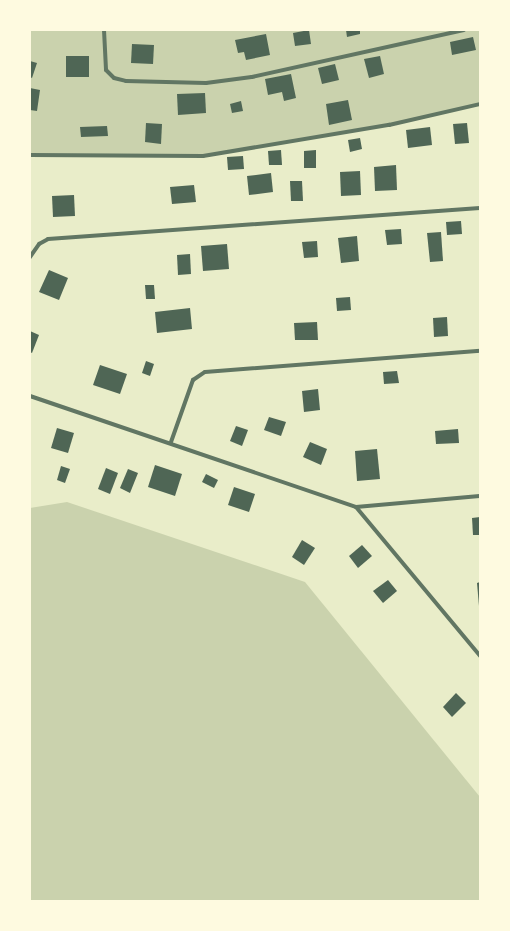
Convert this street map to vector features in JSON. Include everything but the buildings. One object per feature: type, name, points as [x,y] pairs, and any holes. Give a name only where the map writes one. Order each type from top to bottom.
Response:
[{"type":"street","points":[[104,30],[106,70],[126,81],[206,83],[252,77],[464,30]]},
{"type":"street","points":[[30,155],[203,156],[389,125],[480,104]]},
{"type":"street","points":[[30,257],[39,244],[48,239],[480,208]]},
{"type":"street","points":[[171,442],[193,380],[205,372],[480,351]]},
{"type":"street","points":[[30,396],[171,442],[356,507],[480,496]]},
{"type":"street","points":[[356,507],[480,656]]},
{"type":"green space","points":[[30,30],[480,30],[480,104],[389,125],[203,156],[30,155]]},
{"type":"green space","points":[[67,502],[305,582],[480,797],[480,901],[30,901],[30,508]]}]
